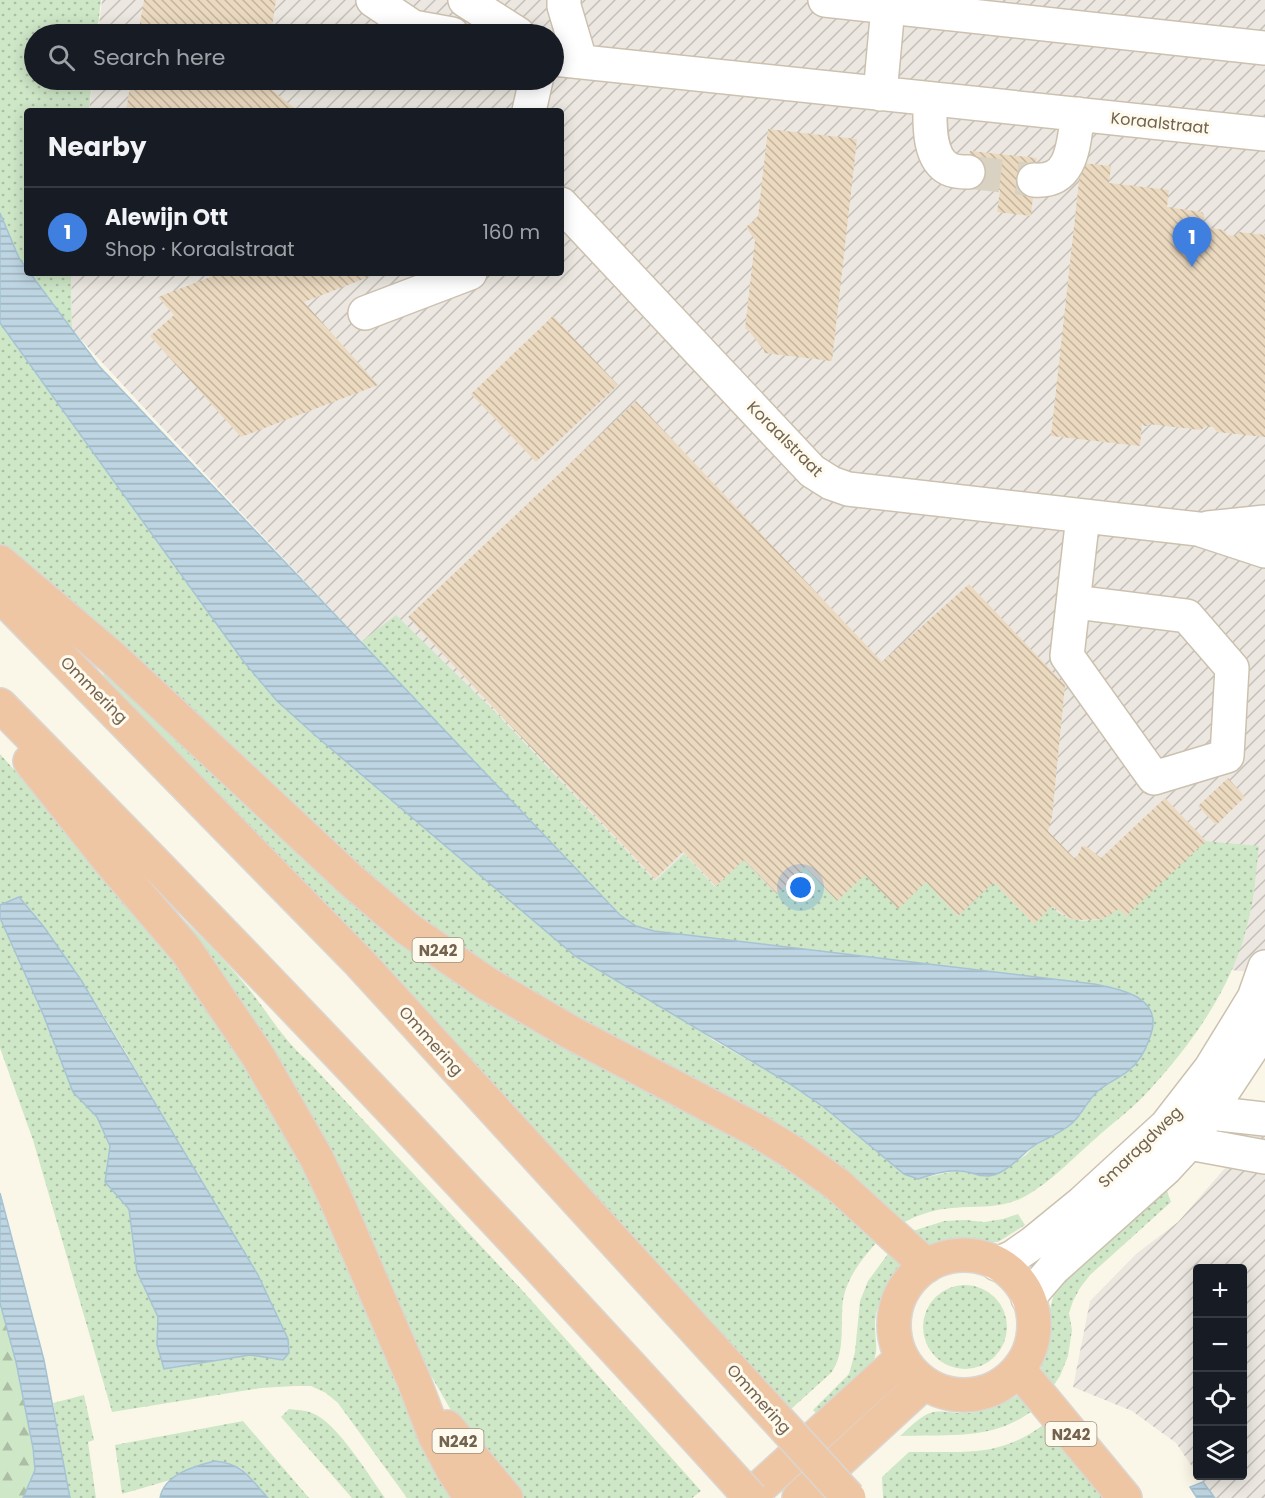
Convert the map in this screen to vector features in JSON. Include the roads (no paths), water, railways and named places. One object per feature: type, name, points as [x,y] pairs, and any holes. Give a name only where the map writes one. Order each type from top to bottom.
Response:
[{"type":"highway","name":"N242","points":[[0,562],[113,658],[352,881],[408,929],[486,983],[570,1032],[663,1079],[792,1152],[838,1185],[927,1266]]},
{"type":"highway","name":"Ommering","points":[[0,595],[360,963],[849,1498]]},
{"type":"highway","points":[[0,705],[145,851],[369,1084],[537,1263],[749,1498],[902,1358]]},
{"type":"highway","name":"N242","points":[[0,722],[108,859],[186,950],[258,1056],[317,1159],[414,1382],[435,1436],[471,1498]]},
{"type":"highway","points":[[963,1255],[982,1257],[997,1264],[1015,1277],[1027,1293],[1033,1311],[1035,1330],[1030,1352],[1018,1370],[1003,1384],[984,1393],[963,1396],[942,1392],[924,1383],[902,1358],[895,1338],[894,1317],[900,1297],[911,1280],[927,1266],[944,1258],[963,1255]]},
{"type":"highway","name":"N242","points":[[1018,1370],[1125,1498]]},
{"type":"highway","name":"N242","points":[[414,1382],[447,1428],[506,1498]]},
{"type":"highway","points":[[798,1498],[924,1383]]},
{"type":"street","points":[[373,0],[409,24]]},
{"type":"street","points":[[465,0],[502,24]]},
{"type":"street","points":[[559,24],[564,0]]},
{"type":"street","points":[[825,0],[1265,48]]},
{"type":"street","points":[[880,93],[888,7]]},
{"type":"street","name":"Koraalstraat","points":[[564,74],[880,93],[1265,134]]},
{"type":"street","points":[[930,99],[931,130],[938,159],[951,170],[968,172]]},
{"type":"street","points":[[1034,180],[1044,181],[1056,177],[1065,168],[1071,153],[1078,114]]},
{"type":"street","name":"Koraalstraat","points":[[564,212],[573,234],[812,471],[831,483],[848,489],[1198,530],[1265,551]]},
{"type":"street","points":[[364,313],[462,276]]},
{"type":"street","points":[[1075,602],[1187,616],[1232,668],[1227,756],[1154,778],[1067,656],[1075,602],[1083,516]]},
{"type":"street","name":"Koraalstraat","points":[[1198,530],[1265,522]]},
{"type":"street","name":"Smaragdweg","points":[[1028,1298],[1053,1269],[1165,1169],[1211,1068],[1254,999],[1265,967]]},
{"type":"street","name":"Smaragdweg","points":[[997,1264],[1026,1248],[1066,1216],[1166,1126],[1183,1129],[1210,1113],[1262,1030]]},
{"type":"street","name":"Smaragdweg","points":[[1262,1030],[1265,1072]]},
{"type":"street","points":[[1210,1113],[1265,1119]]},
{"type":"street","points":[[1183,1129],[1265,1158]]},
{"type":"water","points":[[0,213],[24,265],[24,276],[32,276],[99,366],[620,915],[636,926],[654,931],[1094,984],[1117,989],[1138,998],[1152,1013],[1153,1023],[1144,1051],[1128,1071],[1097,1092],[1067,1127],[1035,1145],[999,1173],[982,1176],[965,1171],[949,1171],[918,1179],[904,1174],[825,1108],[790,1084],[575,956],[277,701],[244,662],[0,323]]},
{"type":"water","points":[[19,897],[44,927],[81,980],[258,1275],[288,1339],[289,1353],[283,1360],[250,1355],[164,1369],[157,1345],[158,1317],[137,1272],[129,1209],[105,1182],[110,1146],[97,1117],[73,1092],[43,1014],[0,918],[0,905]]},
{"type":"water","points":[[0,1193],[44,1360],[70,1498],[23,1498],[35,1470],[33,1448],[16,1362],[0,1303]]},
{"type":"water","points":[[215,1461],[240,1469],[268,1498],[160,1498],[167,1483],[174,1477]]},
{"type":"water","points":[[1203,1482],[1215,1498],[1197,1498],[1190,1487]]},
{"type":"tunnel","points":[[968,172],[1034,180]]},
{"type":"place","name":"Alewijn Ott","points":[[1192,267]]}]
